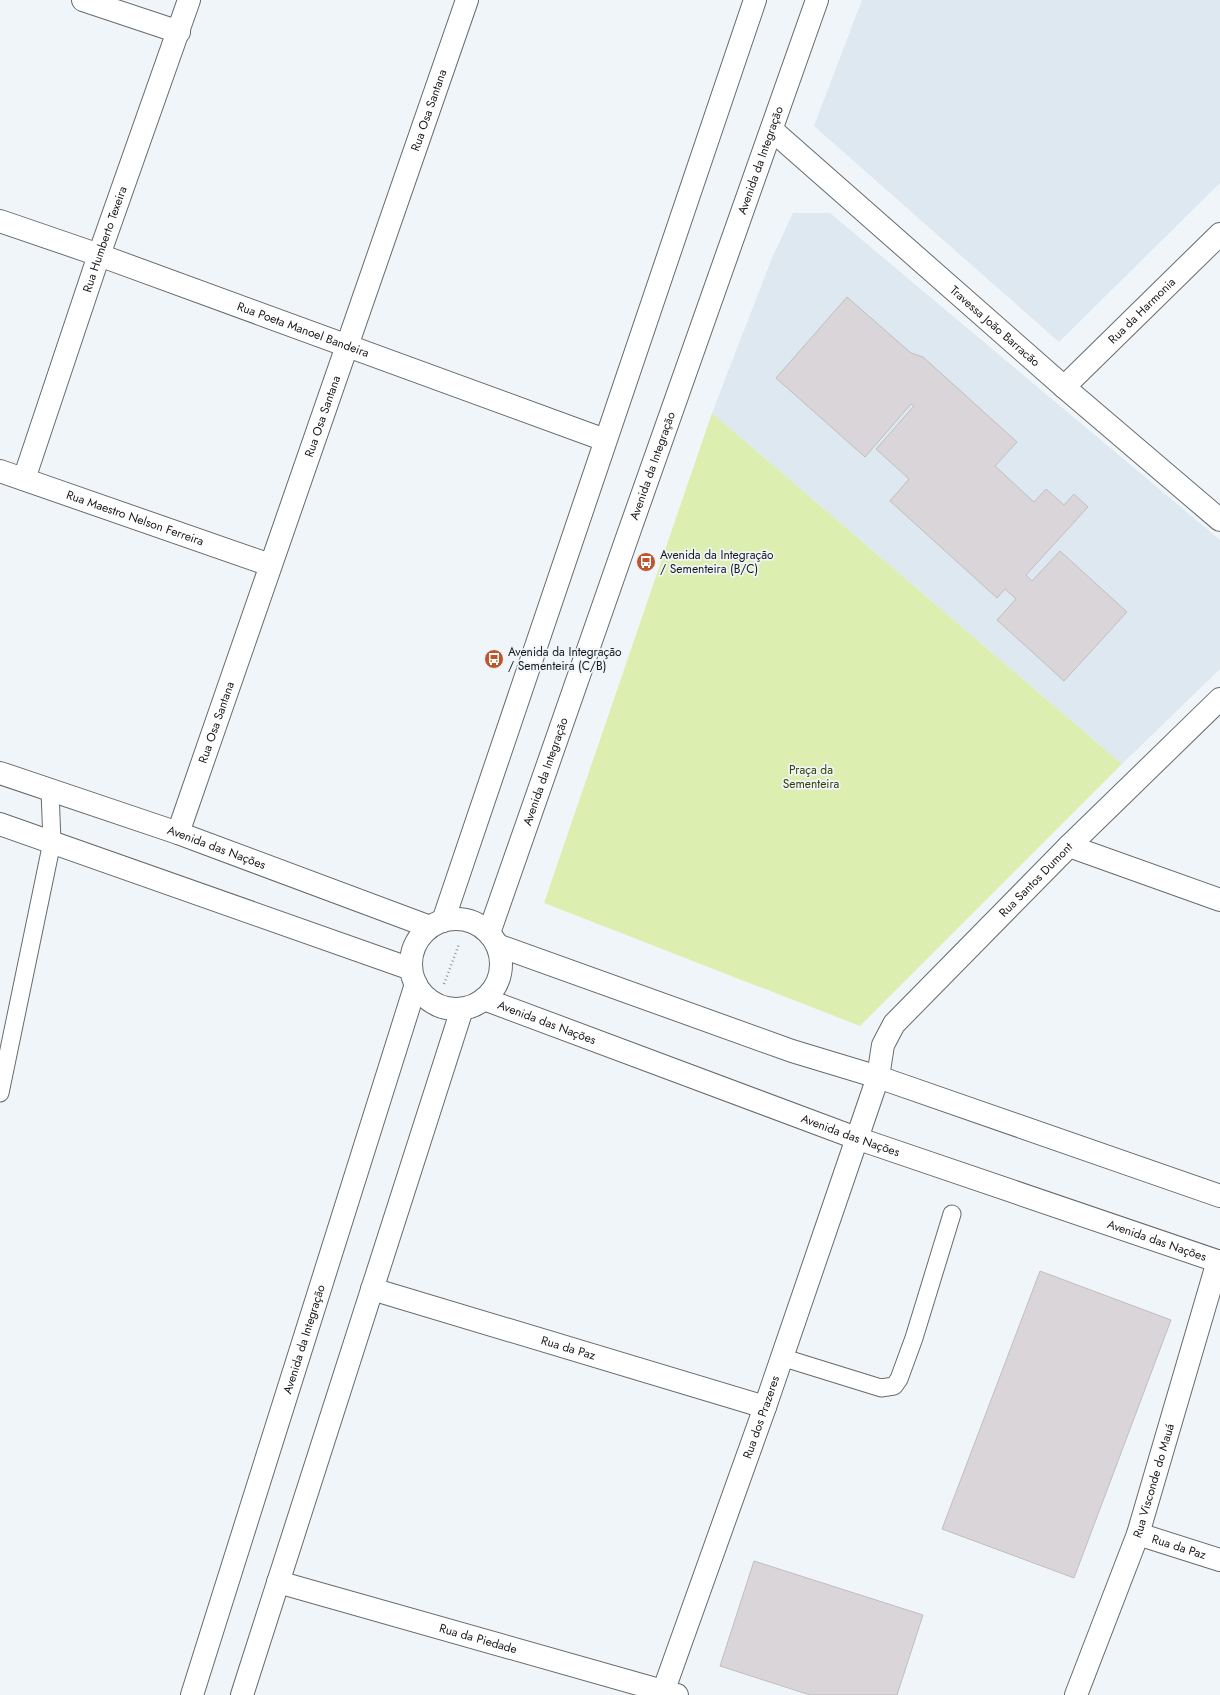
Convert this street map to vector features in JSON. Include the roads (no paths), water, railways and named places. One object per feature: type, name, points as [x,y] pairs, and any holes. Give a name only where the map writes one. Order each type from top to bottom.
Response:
[{"type":"main road","points":[[83,0],[179,32]]},
{"type":"main road","name":"Rua Humberto Texeira","points":[[24,479],[99,255],[179,32],[189,0]]},
{"type":"main road","name":"Rua Osa Santana","points":[[178,833],[346,345],[467,0]]},
{"type":"main road","points":[[437,924],[755,0]]},
{"type":"main road","name":"Avenida da Integração","points":[[493,939],[628,535],[817,0]]},
{"type":"main road","name":"Travessa João Barracão","points":[[772,130],[1064,387],[1220,520]]},
{"type":"main road","name":"Rua Poeta Manoel Bandeira","points":[[0,221],[99,255],[604,440]]},
{"type":"main road","name":"Rua da Harmonia","points":[[1064,387],[1220,234]]},
{"type":"main road","name":"Rua Maestro Nelson Ferreira","points":[[0,471],[270,565]]},
{"type":"main road","name":"Rua Santos Dumont","points":[[856,1138],[878,1077],[883,1045],[894,1024],[1069,846],[1220,699]]},
{"type":"main road","name":"Avenida das Nações","points":[[0,773],[178,833],[437,924]]},
{"type":"main road","points":[[0,824],[413,977]]},
{"type":"main road","points":[[1069,846],[1220,900]]},
{"type":"main road","points":[[455,919],[468,920],[479,925],[493,939],[501,960],[500,975],[494,988],[484,999],[474,1006],[462,1009],[449,1009],[437,1005],[425,996],[413,977],[415,946],[421,936],[437,924],[455,919]]},
{"type":"main road","points":[[493,939],[792,1051],[878,1077],[1220,1196]]},
{"type":"main road","name":"Avenida da Integração","points":[[192,1695],[413,977]]},
{"type":"main road","name":"Avenida das Nações","points":[[484,999],[856,1138],[1219,1262]]},
{"type":"main road","points":[[242,1695],[462,1009]]},
{"type":"main road","name":"Rua dos Prazeres","points":[[668,1694],[856,1138]]},
{"type":"main road","name":"Rua Visconde do Mauá","points":[[1076,1695],[1138,1534],[1219,1262]]},
{"type":"main road","name":"Rua da Paz","points":[[372,1289],[765,1407]]},
{"type":"main road","name":"Rua da Paz","points":[[1138,1534],[1220,1560]]},
{"type":"main road","name":"Rua da Piedade","points":[[278,1582],[668,1694]]},
{"type":"lane","points":[[0,1092],[52,842],[50,791]]},
{"type":"lane","points":[[781,1358],[881,1388],[894,1386],[899,1379],[914,1338],[952,1214]]},
{"type":"place","name":"Avenida da Integração / Sementeira (B/C)","points":[[646,562]]},
{"type":"place","name":"Avenida da Integração / Sementeira (C/B)","points":[[494,659]]},
{"type":"park label","name":"Praça da Sementeira","points":[[811,777]]}]
